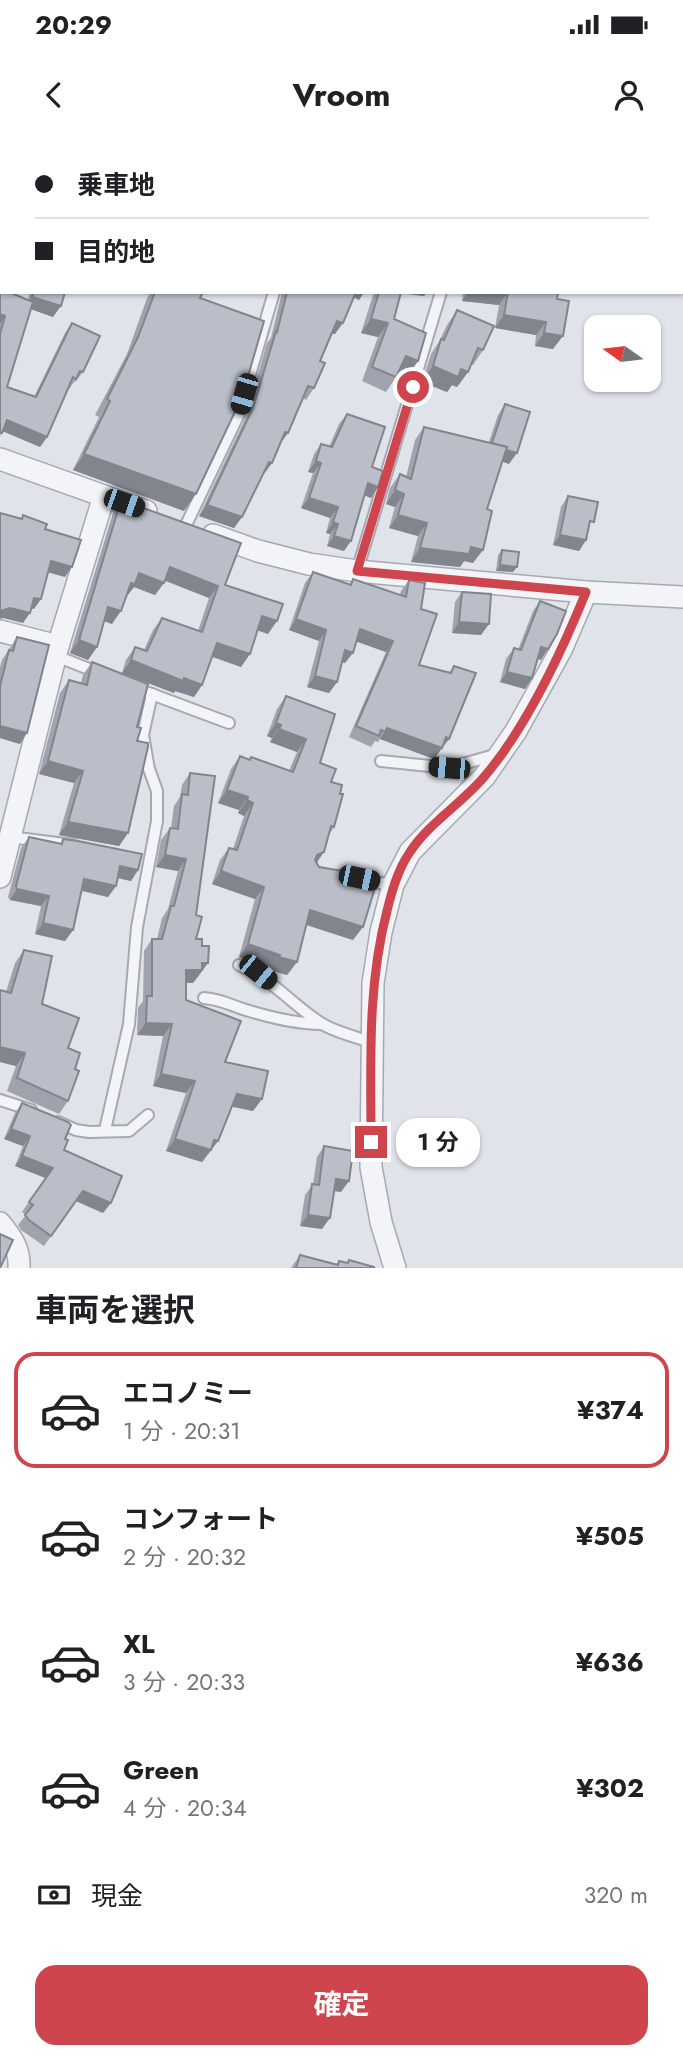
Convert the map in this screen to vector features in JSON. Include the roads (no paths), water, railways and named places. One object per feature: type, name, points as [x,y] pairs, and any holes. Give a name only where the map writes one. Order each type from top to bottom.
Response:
[{"type":"street","points":[[0,459],[258,551],[309,564],[357,571],[586,592],[683,597]]},
{"type":"street","points":[[0,877],[6,843],[57,651],[104,496]]},
{"type":"street","points":[[395,1268],[381,1222],[372,1167],[371,1042],[373,983],[381,932],[393,886],[410,852],[485,776],[516,731],[561,650],[586,592]]},
{"type":"street","points":[[0,631],[57,651]]},
{"type":"street","points":[[0,1223],[12,1238],[20,1255],[19,1268]]},
{"type":"lane","points":[[186,525],[237,416],[273,294]]},
{"type":"lane","points":[[357,571],[440,294]]},
{"type":"lane","points":[[57,651],[116,680]]},
{"type":"lane","points":[[140,689],[229,723]]},
{"type":"lane","points":[[106,1130],[129,1024],[137,927],[157,821],[157,791],[149,769],[143,735],[152,694]]},
{"type":"lane","points":[[381,761],[449,768],[501,753]]},
{"type":"lane","points":[[6,843],[85,847]]},
{"type":"lane","points":[[136,857],[149,860]]},
{"type":"lane","points":[[325,875],[393,886]]},
{"type":"lane","points":[[239,965],[258,972],[322,1024],[371,1042]]},
{"type":"lane","points":[[204,998],[222,999],[244,1009],[298,1024],[322,1024]]},
{"type":"lane","points":[[0,1100],[76,1130],[89,1132],[129,1130],[148,1115]]}]
